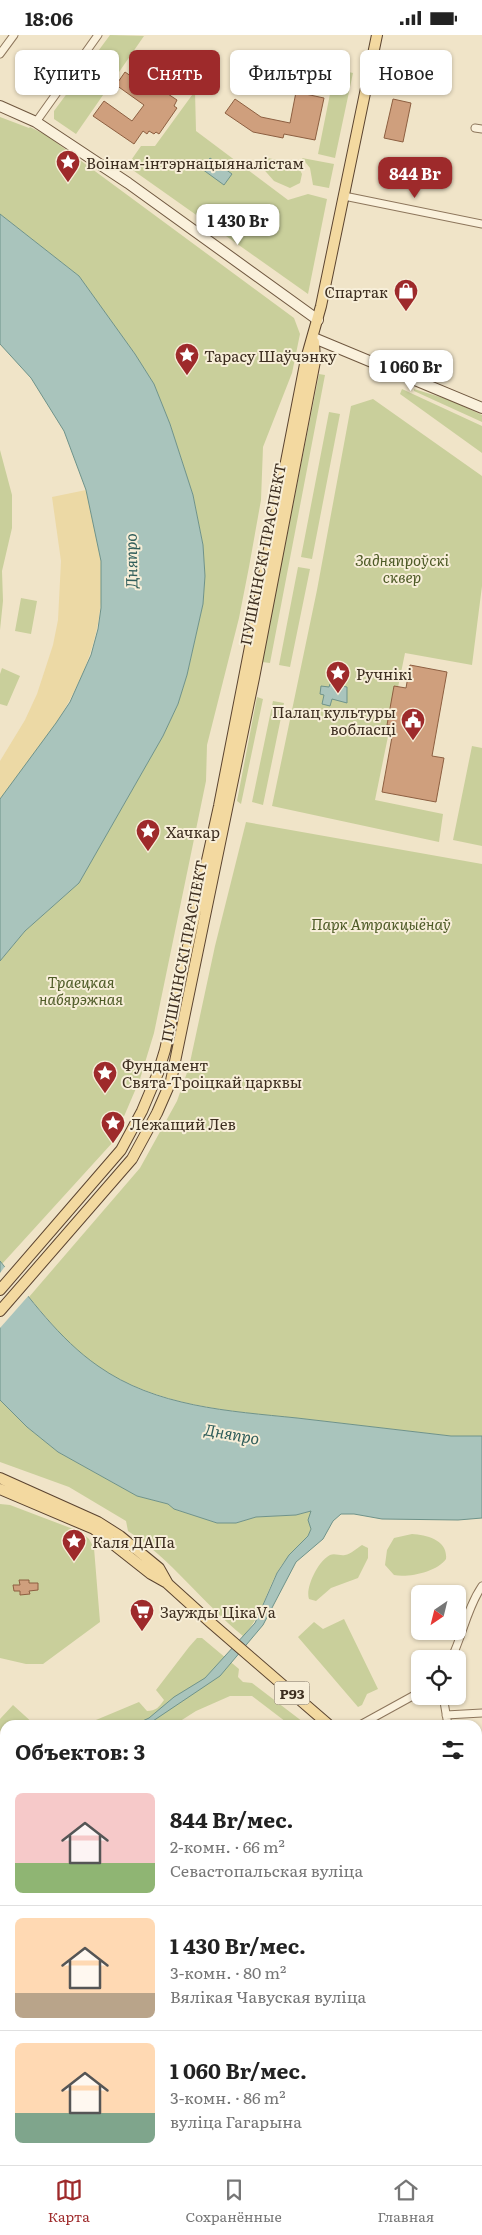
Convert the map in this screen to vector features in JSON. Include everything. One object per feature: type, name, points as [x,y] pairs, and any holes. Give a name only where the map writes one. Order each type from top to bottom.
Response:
[{"type":"main road","name":"ПУШКІНСКІ ПРАСПЕКТ","points":[[0,1290],[121,1150],[150,1093],[165,1050],[219,806],[306,359],[318,320],[377,35]]},
{"type":"main road","points":[[0,105],[36,121],[128,183],[318,320]]},
{"type":"main road","points":[[314,338],[482,408]]},
{"type":"main road","name":"ПУШКІНСКІ ПРАСПЕКТ","points":[[0,1311],[132,1159],[164,1099],[176,1061],[315,361],[314,338]]},
{"type":"main road","name":"Р93","points":[[0,1478],[98,1521],[158,1568],[168,1584]]},
{"type":"main road","name":"Р93","points":[[0,1489],[94,1529],[150,1574],[168,1584],[324,1720]]},
{"type":"street","points":[[0,54],[14,35]]},
{"type":"street","points":[[36,121],[98,35]]},
{"type":"street","points":[[344,196],[482,224]]},
{"type":"street","points":[[455,1650],[470,1607],[482,1586]]},
{"type":"street","points":[[369,1720],[411,1697]]},
{"type":"street","points":[[444,1705],[447,1720]]},
{"type":"street","points":[[446,1715],[482,1713]]},
{"type":"green space","points":[[110,35],[144,36],[134,50],[129,50],[129,58],[119,72],[119,50],[99,50]]},
{"type":"green space","points":[[350,72],[353,73],[350,87]]},
{"type":"green space","points":[[66,95],[103,95],[76,134],[54,119],[54,111]]},
{"type":"green space","points":[[192,95],[195,95],[196,131],[288,200],[308,194],[327,199],[308,294],[127,166],[141,146],[155,146]]},
{"type":"green space","points":[[330,95],[348,95],[335,158],[318,154]]},
{"type":"green space","name":"Траецкая набярэжная","points":[[0,117],[30,127],[46,135],[294,318],[300,334],[292,373],[263,447],[261,500],[249,567],[239,618],[207,745],[206,781],[154,1033],[140,1079],[113,1142],[2,1264],[0,1261],[0,961],[25,931],[79,883],[163,736],[178,704],[187,675],[203,604],[205,576],[203,545],[193,495],[170,424],[154,384],[135,354],[79,276],[0,214]]},
{"type":"green space","points":[[268,158],[297,164],[302,174],[300,183],[290,188],[274,181],[259,164],[260,161]]},
{"type":"green space","points":[[302,158],[334,164],[329,188],[313,185],[310,168]]},
{"type":"green space","points":[[319,374],[325,375],[270,663],[262,662]]},
{"type":"green space","points":[[402,389],[482,426],[482,453],[400,394]]},
{"type":"green space","points":[[414,389],[450,400],[482,415],[482,422],[414,391]]},
{"type":"green space","name":"Задняпроўскі сквер","points":[[373,399],[482,476],[482,586],[472,665],[405,653],[375,800],[443,814],[439,842],[272,806],[317,590],[351,406]]},
{"type":"green space","points":[[329,412],[340,414],[312,559],[301,557]]},
{"type":"green space","points":[[0,450],[12,495],[12,528],[2,571],[3,601],[0,630]]},
{"type":"green space","points":[[298,567],[310,569],[290,667],[279,665]]},
{"type":"green space","points":[[21,598],[37,601],[31,634],[15,631]]},
{"type":"green space","points":[[2,668],[20,676],[7,706],[0,704],[0,674]]},
{"type":"green space","points":[[257,697],[263,699],[241,804],[237,801]]},
{"type":"green space","points":[[273,701],[284,703],[263,805],[252,802]]},
{"type":"green space","points":[[472,746],[482,748],[482,846],[453,840]]},
{"type":"green space","name":"Парк Атракцыёнаў","points":[[246,822],[482,864],[482,1436],[451,1436],[245,1413],[194,1405],[169,1398],[122,1380],[89,1360],[62,1335],[29,1297],[140,1168],[177,1101],[189,1067],[215,946]]},
{"type":"green space","points":[[0,1400],[27,1427],[58,1452],[137,1496],[168,1504],[174,1509],[217,1523],[236,1523],[256,1517],[296,1515],[311,1511],[309,1534],[281,1566],[260,1611],[243,1636],[214,1610],[173,1568],[144,1542],[128,1531],[126,1521],[69,1487],[0,1462]]},
{"type":"green space","points":[[0,1504],[10,1505],[81,1532],[89,1539],[94,1548],[100,1622],[43,1664],[26,1664],[0,1658]]},
{"type":"green space","points":[[412,1534],[430,1537],[440,1543],[444,1547],[446,1559],[442,1564],[429,1571],[407,1576],[394,1575],[385,1565],[387,1550],[394,1538]]},
{"type":"green space","points":[[362,1545],[368,1548],[368,1558],[358,1578],[331,1588],[316,1601],[309,1599],[308,1594],[311,1582],[325,1558],[332,1554],[347,1554]]},
{"type":"green space","points":[[344,1619],[378,1689],[367,1694],[362,1705],[358,1707],[298,1637],[314,1622],[323,1629]]},
{"type":"green space","points":[[197,1638],[202,1638],[239,1669],[238,1677],[243,1682],[252,1683],[300,1720],[283,1720],[252,1696],[230,1696],[196,1711],[182,1720],[96,1720],[139,1702],[147,1711],[157,1708],[164,1700],[156,1690]]},
{"type":"green space","points":[[13,1705],[30,1720],[0,1720]]},
{"type":"sand","points":[[86,490],[97,534],[101,561],[102,596],[97,628],[88,660],[59,718],[41,746],[0,799],[0,761],[25,720],[37,694],[53,645],[58,620],[61,561],[52,497]]},
{"type":"water","points":[[210,158],[232,174],[224,185],[202,169]]},
{"type":"water","name":"Дняпро","points":[[0,214],[79,276],[135,354],[154,384],[170,424],[193,495],[203,545],[205,576],[203,604],[187,675],[178,704],[163,736],[79,883],[25,931],[0,961],[0,799],[70,702],[91,655],[101,608],[101,561],[86,490],[64,431],[31,378],[0,344]]},
{"type":"water","points":[[330,684],[347,687],[347,703],[332,699],[330,706],[322,704],[324,695],[320,694],[321,686],[329,687]]},
{"type":"water","name":"Дняпро","points":[[0,1261],[70,1343],[98,1366],[120,1380],[144,1390],[194,1405],[245,1413],[451,1436],[482,1436],[482,1518],[458,1520],[382,1519],[354,1514],[341,1514],[333,1521],[323,1539],[296,1562],[263,1625],[220,1676],[154,1720],[145,1720],[174,1697],[205,1678],[255,1623],[277,1573],[289,1555],[308,1536],[311,1529],[308,1520],[311,1511],[296,1515],[256,1517],[236,1523],[217,1523],[174,1509],[168,1504],[137,1496],[58,1452],[27,1427],[0,1400]]},
{"type":"pier","points":[[6,1265],[30,1294],[0,1328],[0,1273]]},
{"type":"building","points":[[125,72],[129,75],[129,94],[119,87],[119,81]]},
{"type":"building","points":[[130,95],[170,95],[177,100],[174,106],[177,108],[159,134],[149,131],[147,134],[143,131],[134,144],[93,116],[104,101],[132,121],[144,105]]},
{"type":"building","points":[[295,95],[310,95],[324,98],[315,140],[284,134],[283,138],[253,132],[225,113],[235,99],[261,117],[290,123]]},
{"type":"building","points":[[393,99],[411,103],[403,142],[384,138]]},
{"type":"building","name":"Палац культуры вобласці","points":[[410,665],[447,672],[432,756],[444,758],[436,802],[382,792],[394,726],[387,725],[394,686],[406,688]]},
{"type":"building","points":[[19,1580],[29,1580],[29,1583],[38,1583],[38,1590],[29,1591],[30,1594],[20,1595],[20,1591],[14,1591],[13,1585],[20,1585]]},
{"type":"place","name":"Воінам-інтэрнацыяналістам","points":[[68,183]]},
{"type":"place","name":"Спартак","points":[[406,312]]},
{"type":"place","name":"Тарасу Шаўчэнку","points":[[187,376]]},
{"type":"place","name":"Ручнікі","points":[[338,694]]},
{"type":"place","name":"Палац культуры вобласці","points":[[413,741]]},
{"type":"place","name":"Хачкар","points":[[148,852]]},
{"type":"place","name":"Фундамент Свята-Троіцкай царквы","points":[[105,1094]]},
{"type":"place","name":"Лежащий Лев","points":[[113,1144]]},
{"type":"place","name":"Каля ДАПа","points":[[74,1562]]},
{"type":"place","name":"Заужды ЦікаVа","points":[[142,1632]]}]
